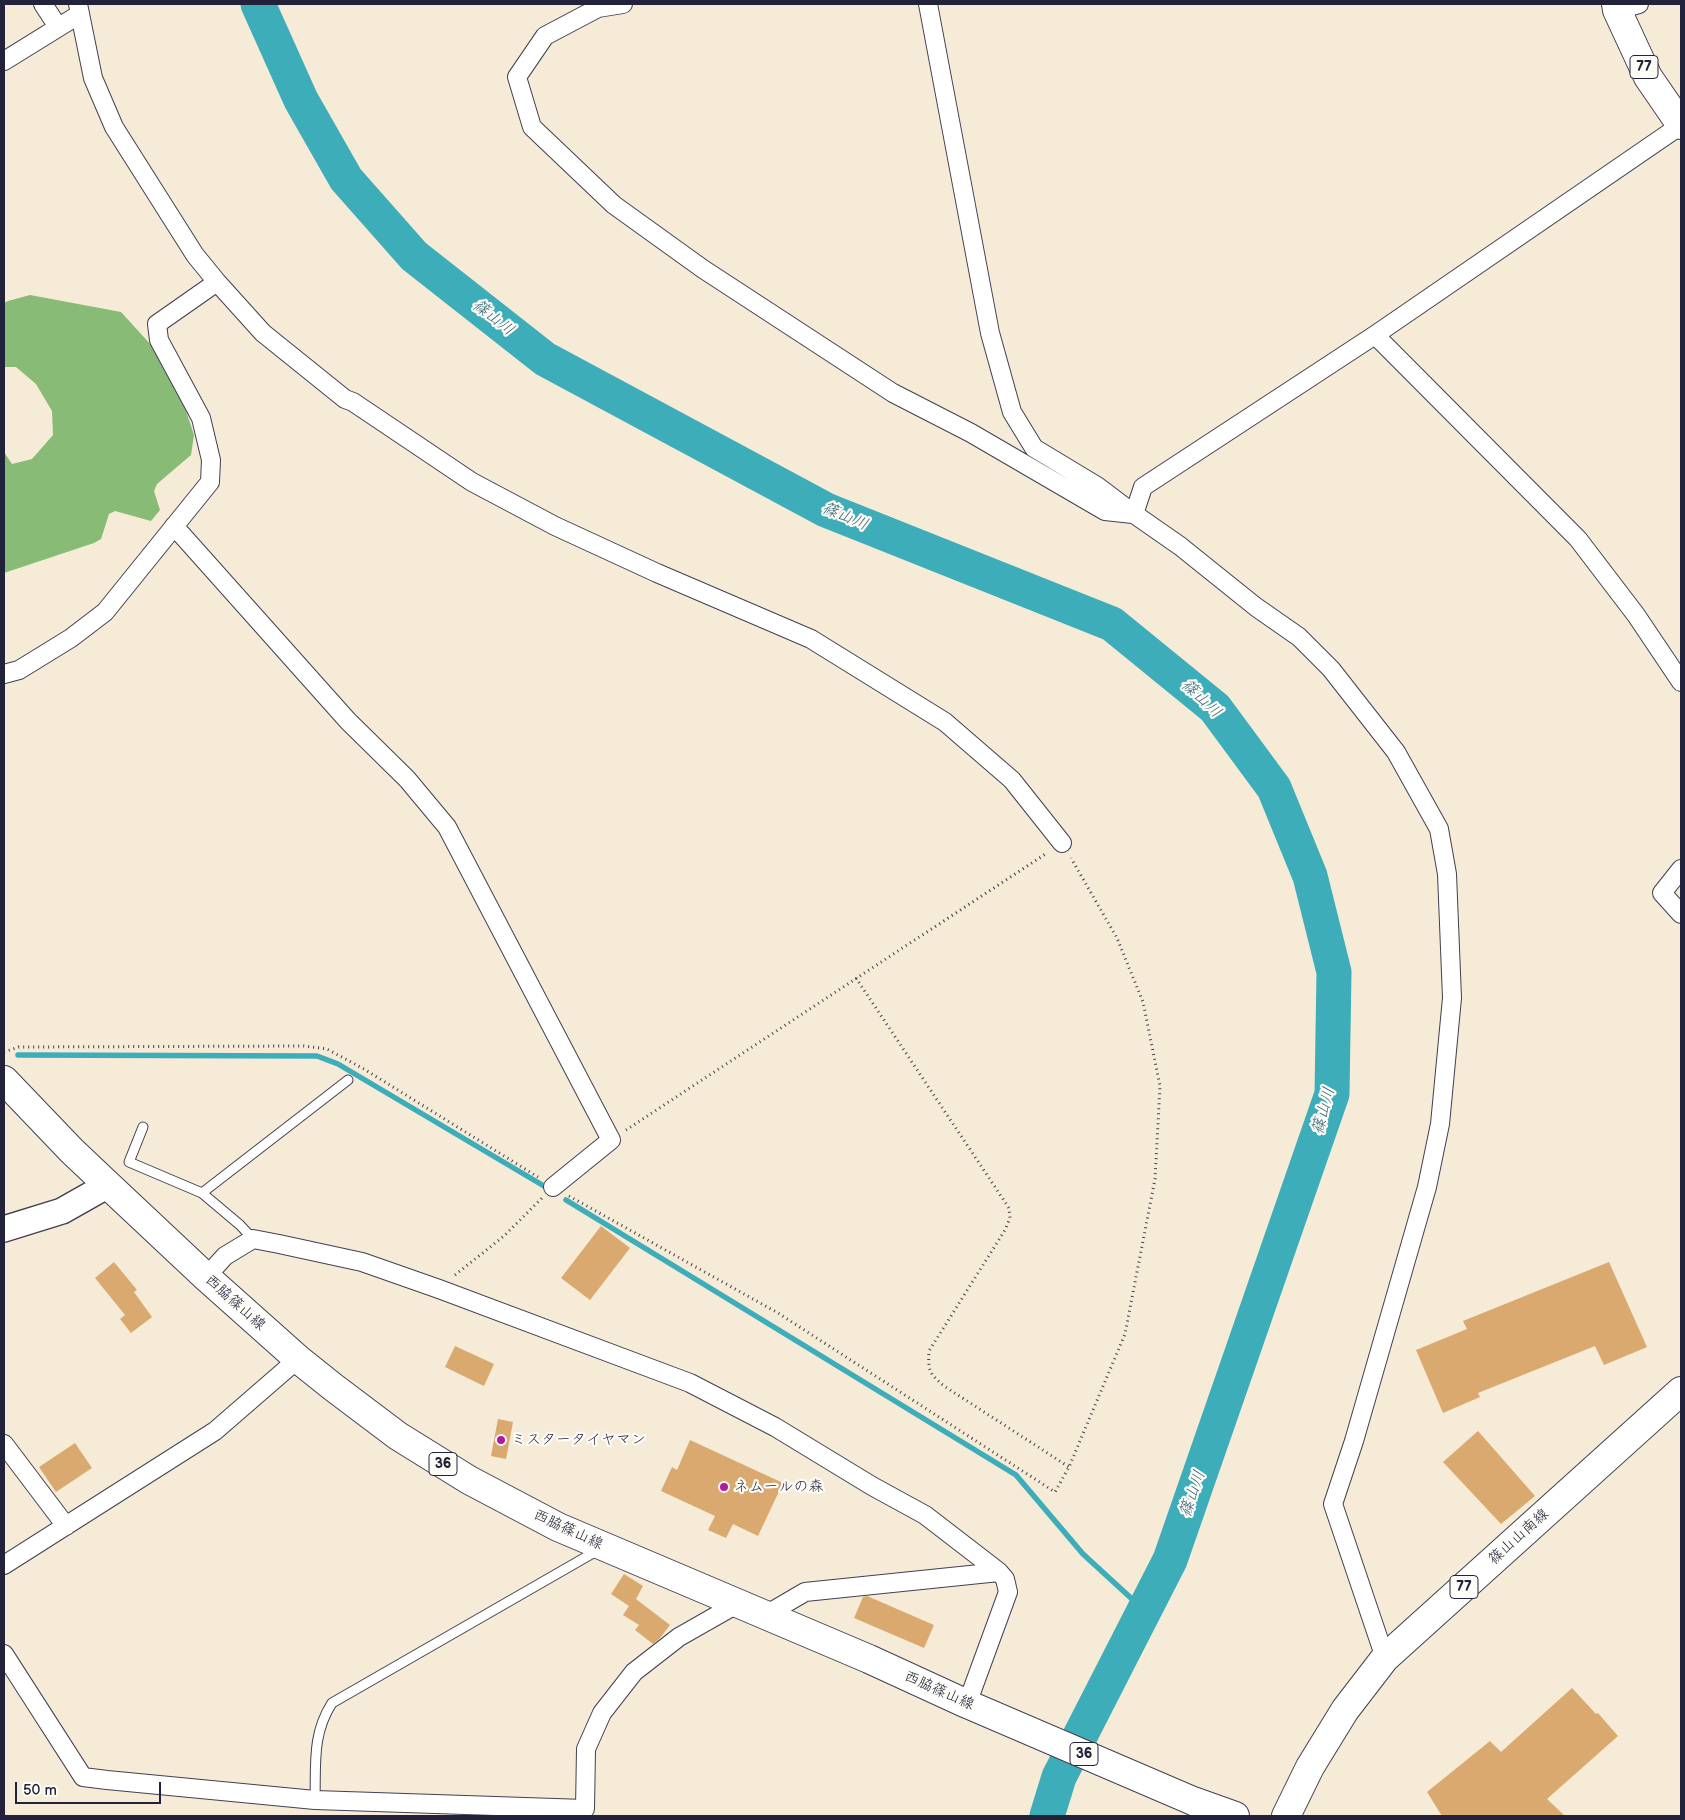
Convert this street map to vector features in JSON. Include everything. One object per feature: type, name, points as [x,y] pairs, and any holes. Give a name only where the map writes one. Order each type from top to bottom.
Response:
[{"type":"main road","name":"77","points":[[1624,6],[1648,77],[1681,125]]},
{"type":"main road","name":"西脇篠山線","points":[[4,1080],[72,1151],[206,1277],[298,1359],[398,1436],[469,1480],[558,1527],[869,1659],[1193,1801],[1235,1816]]},
{"type":"main road","points":[[4,1229],[62,1211],[108,1185]]},
{"type":"main road","name":"篠山山南線","points":[[1286,1816],[1310,1767],[1345,1710],[1385,1658],[1681,1391]]},
{"type":"street","points":[[43,4],[58,27]]},
{"type":"street","points":[[623,4],[597,6],[545,36],[516,77],[532,127],[614,205],[703,269],[893,393],[971,433],[1104,511],[1134,514]]},
{"type":"street","points":[[928,4],[990,333],[1012,412],[1034,448],[1097,486],[1180,546],[1256,607],[1299,637],[1331,669],[1396,752],[1439,829],[1447,874],[1452,998],[1440,1124],[1424,1196],[1354,1441],[1333,1504],[1385,1658]]},
{"type":"street","points":[[4,61],[58,27],[79,9],[93,78],[114,127],[195,255],[263,333],[345,399],[353,402],[472,482],[555,526],[657,573],[811,639],[945,722],[1012,780],[1062,843]]},
{"type":"street","points":[[1134,514],[1143,487],[1375,335],[1681,125]]},
{"type":"street","points":[[4,674],[19,670],[71,638],[105,612],[210,482],[211,460],[202,418],[159,340],[157,324],[217,282]]},
{"type":"street","points":[[1375,335],[1578,539],[1636,615],[1681,682]]},
{"type":"street","points":[[174,526],[348,721],[407,779],[447,827],[611,1140],[553,1187]]},
{"type":"street","points":[[1681,869],[1662,893],[1681,914]]},
{"type":"street","points":[[206,1277],[225,1256],[253,1240],[362,1262],[690,1383],[775,1427],[872,1486],[925,1515],[1005,1579],[1008,1592],[971,1705]]},
{"type":"street","points":[[4,1566],[215,1431],[298,1359]]},
{"type":"street","points":[[4,1444],[66,1526]]},
{"type":"street","points":[[764,1616],[806,1592],[998,1572]]},
{"type":"street","points":[[4,1654],[83,1777],[315,1800],[585,1809],[586,1749],[602,1712],[634,1672],[679,1637],[736,1604]]},
{"type":"lane","points":[[202,1193],[348,1080]]},
{"type":"lane","points":[[142,1127],[129,1162],[202,1193],[240,1225],[253,1240]]},
{"type":"lane","points":[[315,1800],[316,1738],[324,1714],[332,1703],[604,1546]]},
{"type":"path","points":[[4,1052],[19,1047],[304,1046],[327,1049],[364,1069],[553,1187],[778,1312],[1055,1492],[1069,1467],[1124,1334],[1154,1179],[1160,1086],[1143,1002],[1125,956],[1117,938],[1062,843],[611,1140]]},
{"type":"path","points":[[856,978],[1009,1208],[1010,1218],[1005,1230],[929,1351],[932,1375],[944,1386],[1069,1467]]},
{"type":"path","points":[[439,1289],[504,1236],[553,1187]]},
{"type":"green space","points":[[30,295],[121,312],[172,368],[194,435],[191,455],[157,484],[154,491],[160,510],[151,521],[115,511],[109,514],[101,539],[94,543],[4,573],[4,452],[12,464],[32,459],[53,435],[52,411],[36,384],[16,367],[4,367],[4,303]]},
{"type":"building","points":[[601,1226],[630,1248],[590,1300],[561,1278]]},
{"type":"building","points":[[114,1262],[137,1290],[134,1292],[152,1317],[131,1333],[120,1319],[125,1315],[95,1278]]},
{"type":"building","points":[[1609,1262],[1647,1347],[1604,1365],[1595,1346],[1478,1393],[1480,1397],[1443,1413],[1416,1350],[1467,1329],[1463,1321]]},
{"type":"building","points":[[455,1346],[494,1364],[484,1386],[445,1367]]},
{"type":"building","points":[[498,1419],[513,1422],[506,1459],[491,1456]]},
{"type":"building","points":[[1478,1431],[1535,1496],[1501,1524],[1443,1462]]},
{"type":"building","points":[[690,1440],[783,1483],[758,1536],[733,1524],[726,1538],[708,1530],[715,1516],[661,1491],[672,1467],[677,1470]]},
{"type":"building","points":[[75,1443],[92,1468],[56,1492],[39,1467]]},
{"type":"building","points":[[624,1574],[643,1586],[636,1599],[670,1625],[653,1644],[635,1630],[639,1625],[623,1615],[629,1606],[611,1594]]},
{"type":"building","points":[[867,1596],[934,1625],[924,1648],[854,1618],[863,1597]]},
{"type":"building","points":[[1572,1688],[1618,1736],[1547,1799],[1565,1816],[1442,1816],[1427,1792],[1490,1741],[1501,1752]]},
{"type":"waterway","name":"篠山川","points":[[258,4],[301,100],[346,179],[414,256],[545,359],[826,510],[1112,624],[1215,708],[1274,788],[1310,876],[1334,972],[1332,1094],[1170,1560],[1059,1777],[1047,1816]]},
{"type":"waterway","points":[[18,1055],[317,1056],[338,1064],[549,1189]]},
{"type":"waterway","points":[[566,1200],[1016,1475],[1083,1554],[1144,1610]]},
{"type":"place","name":"ミスタータイヤマン","points":[[501,1440]]},
{"type":"place","name":"ネムールの森","points":[[724,1487]]}]
